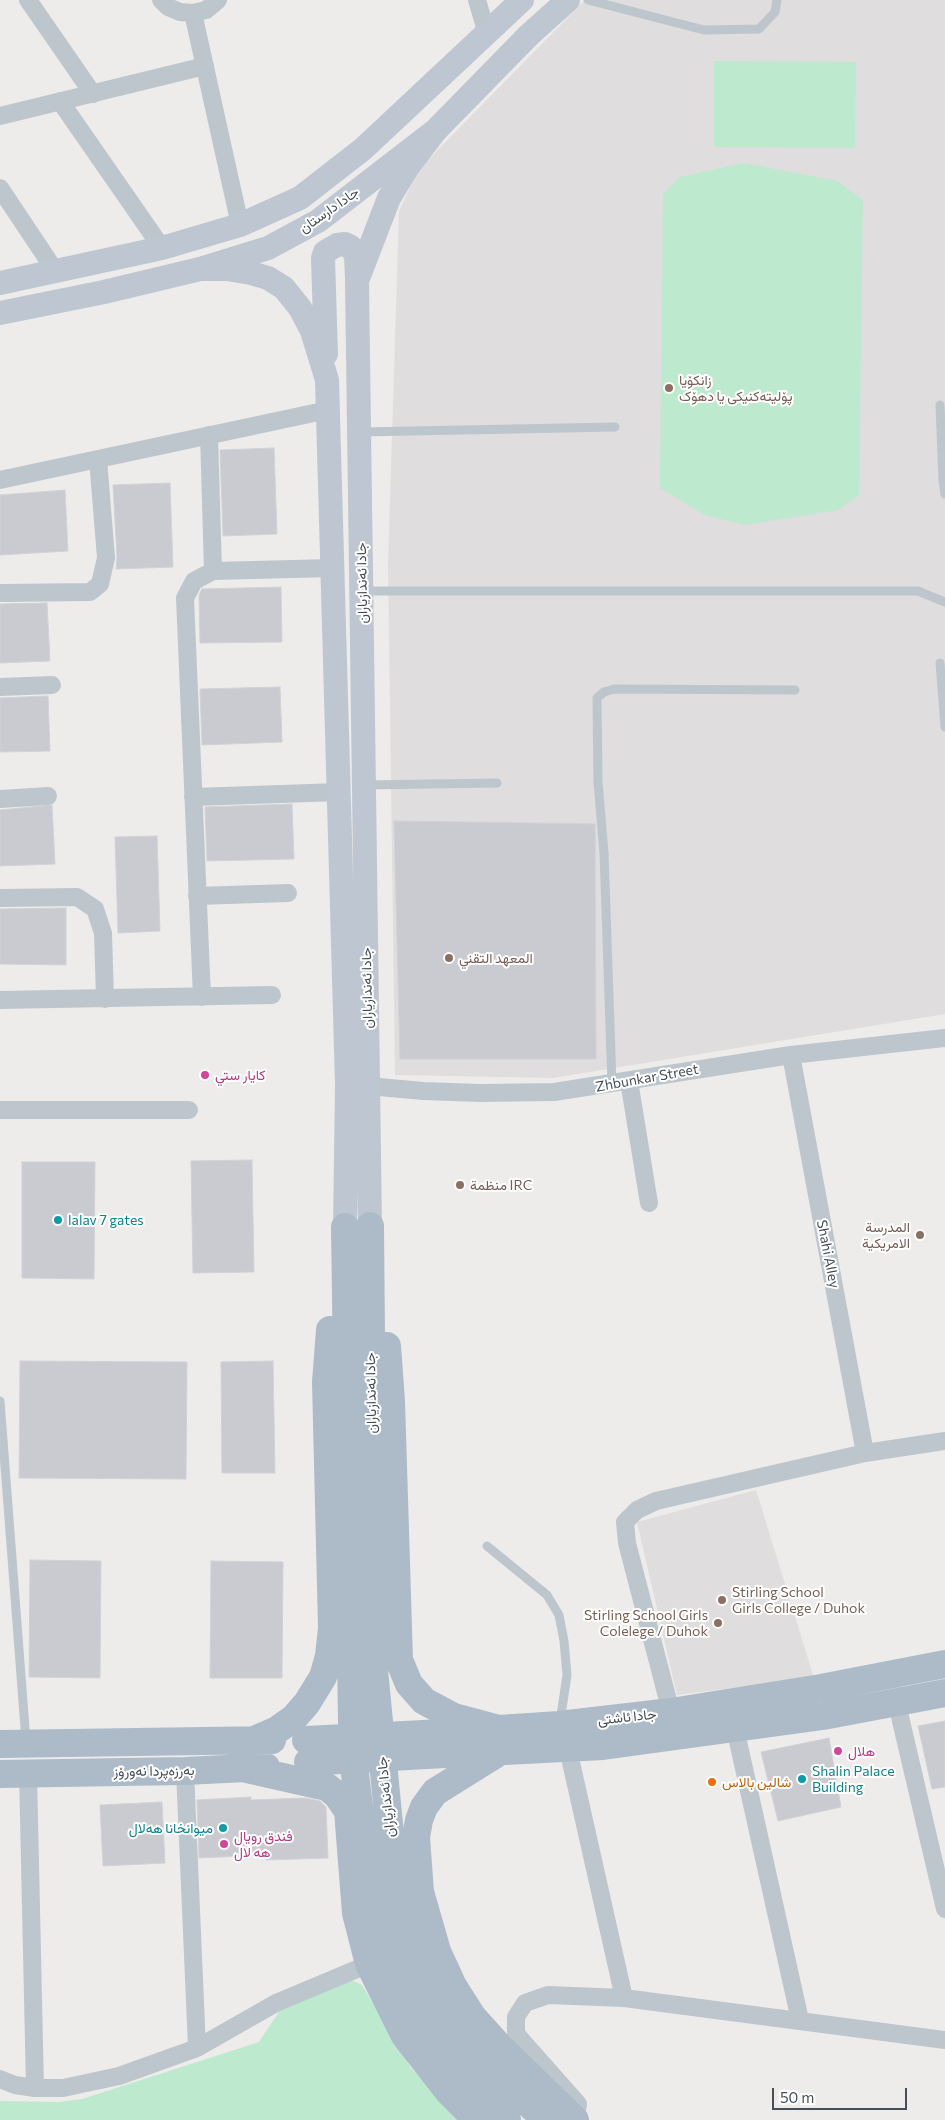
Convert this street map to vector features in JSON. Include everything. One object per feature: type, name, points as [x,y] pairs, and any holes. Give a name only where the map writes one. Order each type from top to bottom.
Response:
[{"type":"main road","name":"جادا دارستان","points":[[0,283],[162,248],[240,226],[300,198],[363,150],[522,0]]},
{"type":"main road","name":"جادا دارستان","points":[[0,313],[104,292],[200,269],[268,248],[318,221],[436,130],[529,35],[568,0]]},
{"type":"main road","name":"جادا ئەندازیاران","points":[[380,1868],[357,1227],[357,1085],[364,785],[357,281],[389,198],[407,168],[436,130]]},
{"type":"main road","points":[[327,380],[323,258],[325,252],[337,245],[345,244],[352,248],[356,256],[357,281]]},
{"type":"main road","name":"جادا ئەندازیاران","points":[[200,269],[227,269],[251,273],[268,278],[284,288],[300,308],[312,331],[327,380],[339,792],[357,1085]]},
{"type":"main road","points":[[254,1740],[277,1730],[294,1718],[307,1703],[323,1677],[329,1656],[332,1628],[326,1382],[331,1305],[357,1227]]},
{"type":"main road","points":[[357,1227],[384,1305],[391,1391],[399,1660],[409,1684],[424,1701],[498,1741],[435,1792],[424,1807],[416,1837],[420,1892],[437,1950],[453,1986],[472,2016],[498,2045],[575,2120]]},
{"type":"main road","name":"جادا ئاشتی","points":[[564,1737],[671,1712],[821,1688],[945,1664]]},
{"type":"main road","name":"جادا ئاشتی","points":[[307,1751],[735,1728],[897,1704],[945,1693]]},
{"type":"main road","points":[[13,1744],[254,1740],[307,1751]]},
{"type":"main road","name":"بەرزەپردا نەورۆز","points":[[0,1774],[247,1769],[307,1751]]},
{"type":"main road","points":[[247,1769],[327,1787],[337,1795],[348,1811],[356,1913],[369,1964],[405,2036],[448,2090],[473,2116],[481,2120]]},
{"type":"main road","points":[[380,1868],[376,1912],[392,1963],[410,2000],[434,2040],[507,2120]]},
{"type":"main road","points":[[380,1868],[398,1897],[408,1930],[431,1987],[446,2012],[472,2047],[494,2071],[546,2120]]},
{"type":"street","points":[[28,0],[93,94]]},
{"type":"street","points":[[161,0],[168,7],[180,12],[193,13],[206,10],[218,0]]},
{"type":"street","points":[[477,0],[487,34]]},
{"type":"street","points":[[193,13],[240,226]]},
{"type":"street","points":[[2,112],[93,94],[205,66]]},
{"type":"street","points":[[60,101],[162,248]]},
{"type":"street","points":[[0,188],[56,272]]},
{"type":"street","points":[[0,480],[328,410]]},
{"type":"street","points":[[208,435],[214,571]]},
{"type":"street","points":[[0,593],[90,592],[100,584],[106,558],[98,459]]},
{"type":"street","points":[[202,997],[185,598],[194,581],[214,571],[333,568]]},
{"type":"street","points":[[0,687],[52,686]]},
{"type":"street","points":[[193,797],[339,792]]},
{"type":"street","points":[[0,799],[48,796]]},
{"type":"street","points":[[197,896],[288,893]]},
{"type":"street","points":[[0,898],[78,897],[96,909],[103,934],[105,999]]},
{"type":"street","points":[[0,1000],[272,995]]},
{"type":"street","name":"Zhbunkar Street","points":[[357,1085],[424,1091],[480,1093],[554,1092],[791,1055],[945,1038]]},
{"type":"street","name":"Shahi Alley","points":[[791,1055],[865,1452]]},
{"type":"street","points":[[621,1082],[649,1203]]},
{"type":"street","points":[[0,1110],[189,1110]]},
{"type":"street","points":[[671,1712],[627,1543],[625,1522],[637,1510],[656,1501],[865,1452],[945,1441]]},
{"type":"street","points":[[897,1704],[945,1909]]},
{"type":"street","points":[[735,1728],[800,2020]]},
{"type":"street","points":[[564,1737],[624,1998]]},
{"type":"street","points":[[185,1770],[197,2048]]},
{"type":"street","points":[[28,1773],[35,2088]]},
{"type":"street","points":[[0,2079],[15,2085],[35,2088],[63,2088],[119,2076],[197,2048],[276,2003],[369,1964]]},
{"type":"street","points":[[575,2120],[578,2104],[516,2034],[516,2017],[525,2003],[548,1995],[624,1998],[945,2040]]},
{"type":"lane","points":[[588,0],[704,30],[759,29],[775,12],[777,0]]},
{"type":"lane","points":[[940,405],[945,494]]},
{"type":"lane","points":[[360,432],[615,427]]},
{"type":"lane","points":[[362,591],[918,591],[945,602]]},
{"type":"lane","points":[[940,663],[945,727]]},
{"type":"lane","points":[[621,1082],[598,782],[597,698],[604,692],[614,689],[795,690]]},
{"type":"lane","points":[[364,785],[497,783]]},
{"type":"lane","points":[[0,1401],[13,1744]]},
{"type":"lane","points":[[487,1546],[547,1594],[559,1615],[564,1641],[567,1675],[564,1737]]},
{"type":"shaded area","name":"زانکۆیا پۆلیتەکنیکی یا دهۆک","points":[[585,0],[945,0],[945,1014],[553,1078],[395,1075],[388,564],[399,211],[418,170]]},
{"type":"shaded area","name":"Stirling School Girls College / Duhok","points":[[756,1490],[814,1678],[677,1695],[637,1522]]},
{"type":"green space","points":[[714,61],[856,62],[855,148],[714,147]]},
{"type":"green space","points":[[744,163],[837,181],[863,200],[859,495],[838,510],[745,525],[705,515],[660,488],[663,194],[680,177]]},
{"type":"green space","points":[[350,1979],[362,1985],[411,2068],[462,2120],[0,2120],[0,2101],[59,2102],[82,2099],[259,2042],[286,2001]]},
{"type":"building","points":[[274,448],[277,534],[223,536],[220,450]]},
{"type":"building","points":[[170,483],[173,567],[116,569],[113,485]]},
{"type":"building","points":[[65,490],[68,551],[0,555],[0,495]]},
{"type":"building","points":[[281,587],[282,642],[200,643],[199,595],[202,589]]},
{"type":"building","points":[[47,603],[50,661],[0,663],[0,604]]},
{"type":"building","points":[[280,687],[282,742],[202,745],[200,689]]},
{"type":"building","points":[[48,696],[50,751],[0,752],[0,698]]},
{"type":"building","points":[[292,804],[294,859],[207,861],[205,807]]},
{"type":"building","points":[[52,805],[55,864],[0,866],[0,810]]},
{"type":"building","points":[[394,821],[595,824],[596,1059],[400,1059]]},
{"type":"building","points":[[157,836],[160,931],[118,933],[115,837]]},
{"type":"building","points":[[66,908],[66,965],[0,964],[0,909]]},
{"type":"building","points":[[252,1160],[254,1272],[193,1273],[191,1161]]},
{"type":"building","name":"lalav 7 gates","points":[[22,1162],[95,1162],[94,1279],[22,1278]]},
{"type":"building","points":[[20,1361],[187,1362],[186,1479],[19,1478]]},
{"type":"building","points":[[273,1361],[275,1473],[222,1473],[221,1362]]},
{"type":"building","points":[[30,1560],[101,1561],[100,1678],[29,1677]]},
{"type":"building","points":[[211,1561],[283,1562],[282,1678],[210,1678]]},
{"type":"building","points":[[945,1721],[945,1787],[932,1789],[918,1726]]},
{"type":"building","name":"Shalin Palace Building","points":[[829,1738],[841,1807],[778,1821],[761,1752]]},
{"type":"building","points":[[251,1797],[251,1800],[306,1798],[320,1801],[326,1807],[328,1858],[266,1860],[265,1855],[199,1858],[197,1800]]},
{"type":"building","points":[[162,1802],[165,1863],[103,1866],[100,1805]]},
{"type":"place","name":"زانکۆیا پۆلیتەکنیکی یا دهۆک","points":[[669,388]]},
{"type":"place","name":"المعهد التقني","points":[[449,958]]},
{"type":"place","name":"كايار ستي","points":[[205,1075]]},
{"type":"place","name":"منظمة IRC","points":[[460,1185]]},
{"type":"place","name":"lalav 7 gates","points":[[58,1220]]},
{"type":"place","name":"المدرسة الامريكية","points":[[920,1235]]},
{"type":"place","name":"Stirling School Girls College / Duhok","points":[[722,1600]]},
{"type":"place","name":"Stirling School Girls Colelege / Duhok","points":[[718,1623]]},
{"type":"place","name":"هلال","points":[[838,1751]]},
{"type":"place","name":"Shalin Palace Building","points":[[802,1779]]},
{"type":"place","name":"شالين بالاس","points":[[712,1782]]},
{"type":"place","name":"میوانخانا هەلال","points":[[223,1828]]},
{"type":"place","name":"فندق رويال هه لال","points":[[224,1844]]}]
